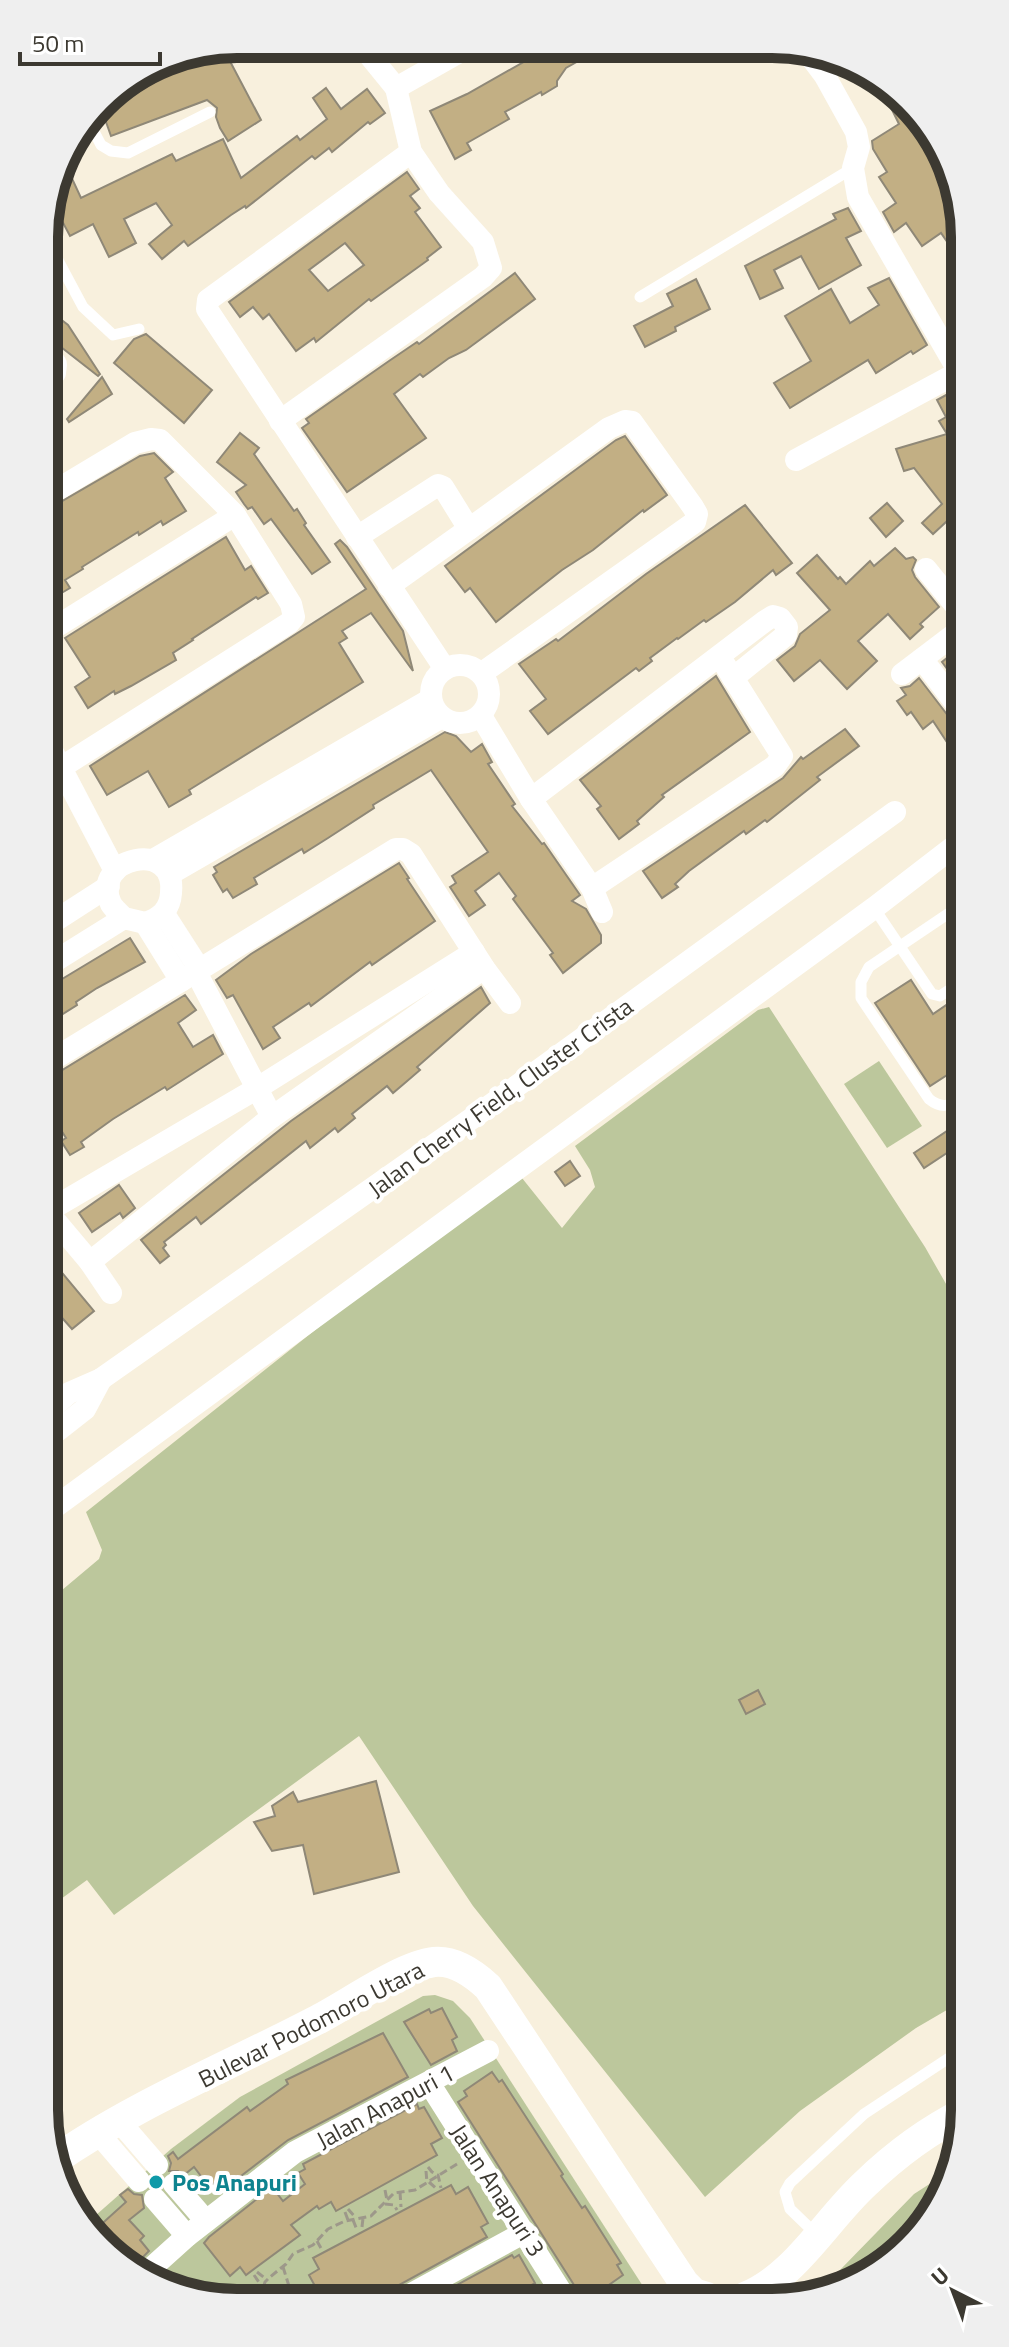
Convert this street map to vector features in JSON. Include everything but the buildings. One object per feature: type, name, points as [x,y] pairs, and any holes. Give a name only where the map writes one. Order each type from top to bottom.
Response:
[{"type":"street","points":[[280,421],[483,277],[491,268],[483,242],[439,193],[411,152],[396,88],[372,58]]},
{"type":"street","points":[[396,88],[449,58]]},
{"type":"street","points":[[815,63],[856,132],[859,147],[853,168],[858,197],[951,345]]},
{"type":"street","points":[[411,152],[208,300],[207,309],[445,669]]},
{"type":"street","points":[[796,460],[951,376]]},
{"type":"street","points":[[389,586],[609,428],[625,421],[632,422],[697,514],[695,522],[482,673]]},
{"type":"street","points":[[58,489],[135,443],[160,440],[235,515],[291,604],[294,617],[58,768]]},
{"type":"street","points":[[357,537],[438,485],[443,487],[469,529]]},
{"type":"street","points":[[58,626],[235,515]]},
{"type":"street","points":[[926,569],[951,600]]},
{"type":"street","points":[[531,799],[773,616],[780,618],[787,627],[786,635],[733,678]]},
{"type":"street","points":[[902,674],[951,637]]},
{"type":"street","points":[[592,888],[775,766],[782,756],[720,658]]},
{"type":"street","points":[[922,659],[951,697]]},
{"type":"street","points":[[464,665],[482,673],[490,694],[481,716],[461,724],[436,708],[432,688],[436,677],[445,669],[464,665]]},
{"type":"street","points":[[162,867],[436,708]]},
{"type":"street","points":[[481,716],[531,799],[592,888],[602,912]]},
{"type":"street","points":[[58,778],[112,878],[111,904],[144,919],[192,975],[272,1117]]},
{"type":"street","name":"Jalan Cherry Field, Cluster Crista","points":[[101,1379],[481,1112],[895,812]]},
{"type":"street","points":[[58,1056],[396,849],[411,854],[510,1003]]},
{"type":"street","points":[[58,1505],[951,849]]},
{"type":"street","points":[[58,918],[112,878],[127,861],[140,858],[162,867],[172,889],[170,904],[58,961]]},
{"type":"street","points":[[58,1205],[479,960]]},
{"type":"street","points":[[90,1262],[272,1117],[479,960]]},
{"type":"street","points":[[58,1223],[111,1293]]},
{"type":"street","points":[[58,1402],[69,1393],[101,1379]]},
{"type":"street","points":[[58,1432],[85,1409],[101,1379]]},
{"type":"street","name":"Bulevar Podomoro Utara","points":[[64,2155],[109,2127],[416,1966],[437,1962],[453,1965],[479,1978],[488,1987],[690,2289]]},
{"type":"street","name":"Jalan Anapuri 1","points":[[152,2268],[187,2236],[295,2152],[488,2051]]},
{"type":"street","name":"Jalan Anapuri 3","points":[[429,2083],[560,2289]]},
{"type":"street","points":[[763,2289],[782,2275],[864,2184],[904,2151],[951,2121]]},
{"type":"street","points":[[109,2127],[157,2165]]},
{"type":"street","points":[[109,2127],[139,2181]]},
{"type":"street","points":[[174,2184],[206,2221]]},
{"type":"street","points":[[155,2199],[187,2236]]},
{"type":"street","points":[[420,2289],[525,2232]]},
{"type":"lane","points":[[93,130],[101,145],[111,151],[128,153],[210,112]]},
{"type":"lane","points":[[640,297],[853,168]]},
{"type":"lane","points":[[58,260],[83,307],[113,335],[139,329]]},
{"type":"lane","points":[[874,908],[932,994],[940,996],[951,989]]},
{"type":"lane","points":[[951,912],[869,967],[861,982],[861,998],[929,1099],[937,1106],[951,1105]]},
{"type":"lane","points":[[817,2235],[790,2209],[785,2192],[790,2183],[864,2114],[951,2056]]},
{"type":"path","points":[[386,2202],[386,2189],[394,2193],[415,2190],[475,2154]]},
{"type":"path","points":[[428,2182],[427,2169],[438,2175]]},
{"type":"path","points":[[428,2182],[439,2188],[438,2175]]},
{"type":"path","points":[[386,2202],[399,2208],[400,2192]]},
{"type":"path","points":[[263,2288],[267,2280],[295,2253],[315,2243],[328,2229],[371,2216],[394,2193]]},
{"type":"path","points":[[353,2220],[346,2210],[360,2228],[363,2218]]},
{"type":"path","points":[[315,2243],[320,2251]]},
{"type":"path","points":[[292,2246],[295,2253]]},
{"type":"path","points":[[283,2267],[289,2286],[295,2289]]},
{"type":"path","points":[[263,2288],[256,2274],[267,2280]]},
{"type":"path","points":[[284,2289],[289,2286]]},
{"type":"green space","points":[[769,1007],[925,1247],[951,1293],[951,2008],[916,2028],[800,2111],[705,2197],[473,1906],[359,1736],[114,1915],[87,1880],[58,1901],[58,1593],[99,1559],[102,1550],[86,1512],[344,1307],[522,1178],[562,1228],[595,1187],[590,1170],[575,1146],[758,1010]]},
{"type":"green space","points":[[879,1061],[922,1126],[887,1148],[844,1084]]},
{"type":"green space","points":[[435,1995],[453,2001],[470,2018],[645,2289],[225,2289],[202,2286],[179,2280],[137,2259],[110,2237],[94,2217],[171,2149],[240,2097],[423,1996]]},
{"type":"green space","points":[[937,2179],[927,2200],[899,2237],[872,2259],[830,2279],[839,2271],[914,2194]]},
{"type":"place","name":"Pos Anapuri","points":[[156,2182]]}]
